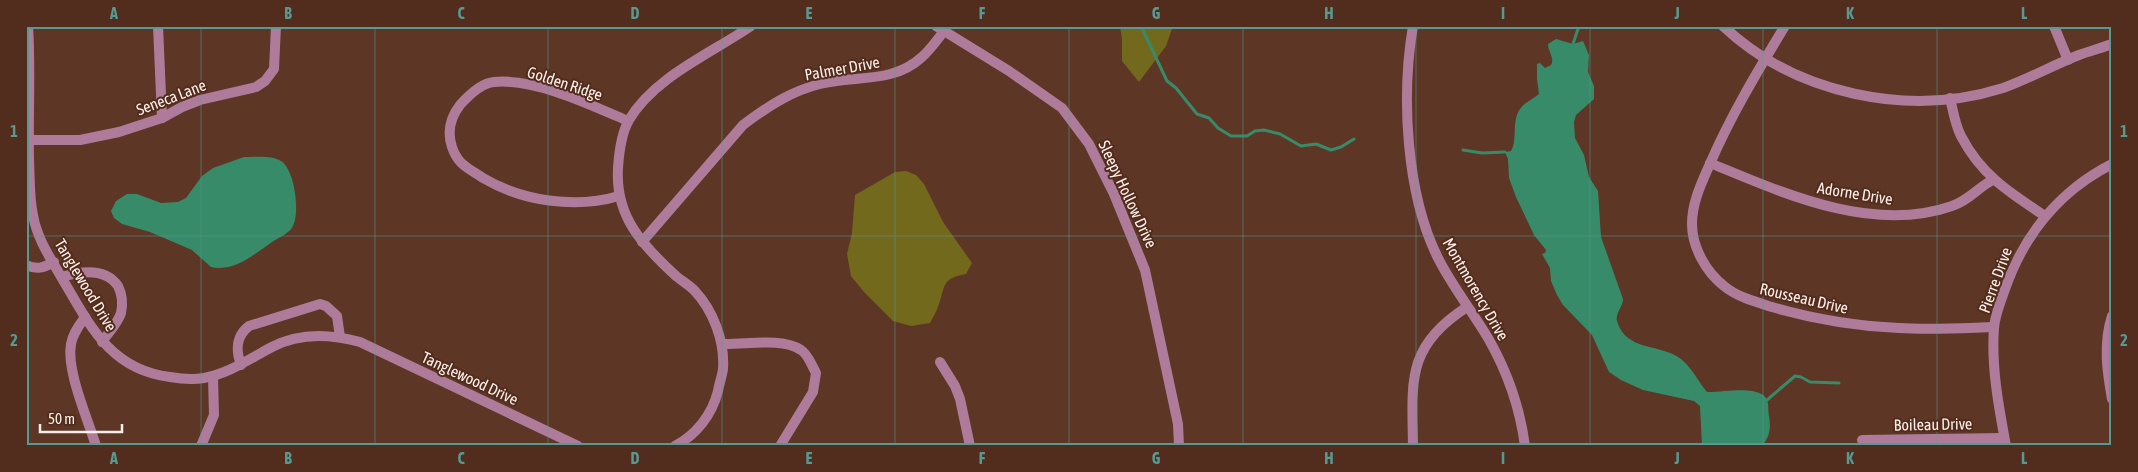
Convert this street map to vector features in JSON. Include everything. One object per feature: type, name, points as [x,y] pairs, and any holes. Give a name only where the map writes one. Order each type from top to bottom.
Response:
[{"type":"street","points":[[158,26],[162,118]]},
{"type":"street","name":"Seneca Lane","points":[[29,140],[80,140],[118,132],[162,118],[182,106],[200,100],[250,89],[265,81],[274,69],[276,26]]},
{"type":"street","points":[[675,446],[698,430],[715,401],[723,370],[722,344],[711,313],[694,290],[642,242],[632,229],[619,196],[617,185],[618,157],[628,121],[644,100],[701,55],[751,26]]},
{"type":"street","name":"Montmorency Drive","points":[[1413,26],[1408,52],[1408,133],[1416,194],[1437,256],[1467,308],[1488,338],[1507,376],[1520,417],[1525,446]]},
{"type":"street","points":[[1723,26],[1739,41],[1779,67],[1838,90],[1891,101],[1935,100],[1976,95],[2003,88],[2068,60],[2112,44]]},
{"type":"street","name":"Rousseau Drive","points":[[1785,26],[1725,128],[1698,191],[1693,211],[1693,232],[1699,255],[1724,287],[1749,300],[1786,311],[1854,324],[1901,328],[1994,327]]},
{"type":"street","points":[[2054,26],[2068,60]]},
{"type":"street","name":"Tanglewood Drive","points":[[27,28],[28,153],[32,214],[36,233],[85,317],[102,342],[124,361],[148,372],[182,379],[213,376],[225,373],[272,347],[295,338],[317,336],[340,337],[360,342],[578,446]]},
{"type":"street","name":"Palmer Drive","points":[[642,242],[743,125],[760,112],[801,90],[820,84],[896,74],[923,57],[940,28]]},
{"type":"street","name":"Sleepy Hollow Drive","points":[[940,28],[1009,71],[1062,108],[1089,144],[1114,194],[1146,270],[1178,424],[1179,446]]},
{"type":"street","name":"Golden Ridge","points":[[619,196],[594,201],[552,200],[509,191],[470,171],[456,159],[449,139],[450,123],[468,95],[492,82],[519,83],[573,98],[628,121]]},
{"type":"street","points":[[1950,98],[1960,135],[1985,172],[1993,180],[2045,216]]},
{"type":"street","name":"Adorne Drive","points":[[1710,163],[1783,193],[1815,203],[1854,211],[1894,215],[1920,215],[1952,206],[1970,198],[1993,180]]},
{"type":"street","name":"Pierre Drive","points":[[2005,442],[1994,366],[1994,327],[1996,313],[2009,276],[2027,240],[2045,216],[2077,185],[2112,164]]},
{"type":"street","points":[[26,265],[33,268],[42,268],[54,262]]},
{"type":"street","points":[[62,277],[86,272],[101,273],[113,279],[120,291],[122,301],[121,314],[102,342]]},
{"type":"street","points":[[241,365],[237,354],[238,342],[244,330],[249,326],[314,305],[326,306],[338,316],[340,337]]},
{"type":"street","points":[[1413,446],[1412,388],[1418,360],[1432,335],[1446,321],[1467,308]]},
{"type":"street","points":[[2112,316],[2106,343],[2106,368],[2112,399]]},
{"type":"street","points":[[85,317],[74,332],[71,342],[70,366],[96,446]]},
{"type":"street","points":[[722,344],[769,343],[792,345],[803,351],[816,373],[813,392],[780,446]]},
{"type":"street","points":[[940,362],[955,386],[960,399],[970,446]]},
{"type":"street","points":[[201,446],[214,415],[213,376]]},
{"type":"street","name":"Boileau Drive","points":[[1862,440],[2005,442]]},
{"type":"shaded area","points":[[1120,26],[1173,26],[1166,46],[1139,82],[1122,61]]},
{"type":"shaded area","points":[[1556,39],[1573,44],[1583,41],[1589,55],[1588,72],[1594,86],[1594,99],[1576,115],[1574,122],[1575,138],[1584,155],[1589,177],[1598,191],[1601,237],[1623,299],[1617,318],[1621,331],[1628,338],[1644,346],[1673,354],[1681,359],[1707,392],[1740,390],[1757,392],[1763,395],[1768,402],[1770,424],[1768,435],[1762,446],[1702,446],[1700,406],[1694,401],[1643,390],[1609,372],[1592,335],[1563,305],[1557,295],[1551,281],[1550,268],[1542,254],[1546,250],[1534,235],[1509,178],[1508,159],[1505,152],[1511,151],[1513,147],[1517,114],[1527,102],[1539,94],[1537,64],[1540,63],[1545,68],[1551,65],[1552,60],[1548,44]]},
{"type":"shaded area","points":[[244,157],[273,158],[281,161],[286,166],[293,182],[296,211],[293,226],[289,231],[236,265],[220,268],[211,267],[192,250],[150,232],[122,224],[114,218],[111,211],[116,201],[127,194],[137,194],[161,203],[178,202],[186,198],[202,176],[213,168]]},
{"type":"shaded area","points":[[906,171],[916,175],[924,184],[943,222],[972,263],[966,274],[953,278],[946,283],[930,323],[911,326],[893,321],[864,292],[851,276],[847,254],[852,233],[855,195],[895,172]]},
{"type":"waterway","points":[[1141,26],[1167,81],[1176,88],[1197,114],[1209,118],[1218,128],[1231,136],[1247,136],[1255,131],[1264,130],[1280,134],[1301,146],[1316,144],[1331,150],[1341,147],[1354,139]]},
{"type":"waterway","points":[[1573,44],[1579,26]]},
{"type":"waterway","points":[[1463,150],[1482,153],[1505,152]]},
{"type":"waterway","points":[[1767,400],[1795,376],[1810,382],[1839,383]]}]
